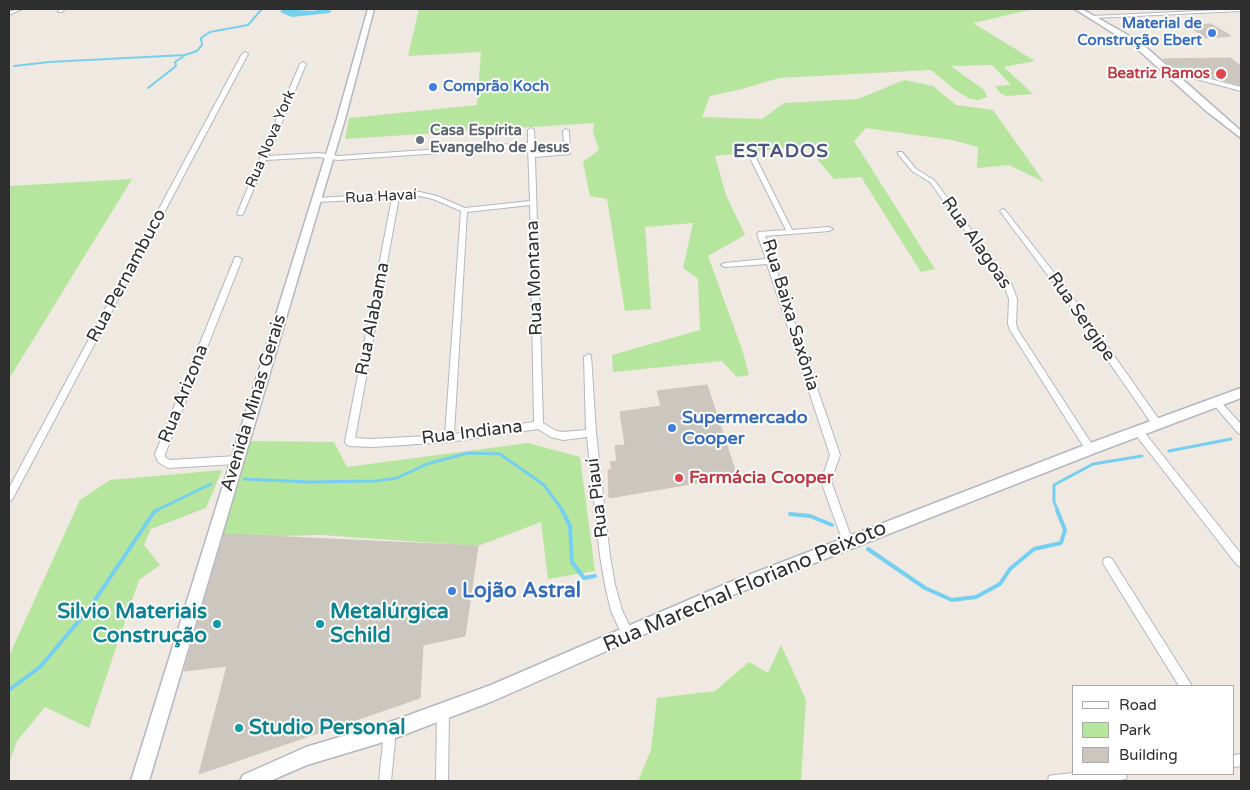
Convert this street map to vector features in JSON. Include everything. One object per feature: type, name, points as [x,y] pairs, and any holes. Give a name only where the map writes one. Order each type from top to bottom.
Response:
[{"type":"street","points":[[9,14],[20,9]]},
{"type":"street","points":[[1078,9],[1123,34],[1168,70],[1208,108],[1241,135]]},
{"type":"street","points":[[1093,17],[1241,10]]},
{"type":"street","name":"Avenida Minas Gerais","points":[[140,781],[373,13]]},
{"type":"street","name":"Rua Pernambuco","points":[[9,497],[245,54]]},
{"type":"street","name":"Rua Nova York","points":[[240,214],[302,64]]},
{"type":"street","points":[[1168,70],[1241,89]]},
{"type":"street","name":"Rua Montana","points":[[531,130],[540,425]]},
{"type":"street","points":[[532,155],[568,152],[566,132]]},
{"type":"street","points":[[263,158],[338,158],[531,145]]},
{"type":"street","name":"Rua Alagoas","points":[[900,152],[910,166],[932,181],[1008,284],[1013,299],[1012,324],[1014,330],[1090,449]]},
{"type":"street","points":[[752,156],[790,232]]},
{"type":"street","name":"Rua Havaí","points":[[317,200],[420,194],[435,197],[464,210],[533,203]]},
{"type":"street","name":"Rua Alabama","points":[[350,442],[396,196]]},
{"type":"street","points":[[449,438],[464,210]]},
{"type":"street","name":"Rua Sergipe","points":[[1003,211],[1067,295],[1156,424]]},
{"type":"street","name":"Rua Baixa Saxônia","points":[[829,229],[761,234],[835,455],[826,481],[848,542]]},
{"type":"street","name":"Rua Arizona","points":[[236,460],[168,464],[161,458],[160,454],[238,259]]},
{"type":"street","points":[[725,265],[770,261]]},
{"type":"street","name":"Rua Piauí","points":[[588,357],[591,433],[610,585],[617,611],[628,635]]},
{"type":"street","name":"Rua Marechal Floriano Peixoto","points":[[249,781],[306,756],[390,731],[492,693],[733,588],[1090,449],[1241,393]]},
{"type":"street","points":[[1216,402],[1241,430]]},
{"type":"street","name":"Rua Indiana","points":[[350,442],[372,443],[449,438],[540,425],[554,434],[563,436],[591,433]]},
{"type":"street","points":[[1138,431],[1241,562]]},
{"type":"street","points":[[1108,562],[1185,685]]},
{"type":"street","points":[[442,712],[442,781]]},
{"type":"street","points":[[385,781],[390,731]]},
{"type":"street","points":[[1054,781],[1111,775]]},
{"type":"green space","points":[[419,9],[1034,9],[973,23],[1035,61],[1004,67],[1033,94],[1006,96],[1000,93],[995,86],[1011,85],[992,65],[951,66],[984,90],[987,97],[978,100],[970,99],[955,90],[931,70],[779,78],[710,96],[702,117],[762,119],[784,103],[858,99],[904,80],[933,86],[956,105],[993,110],[1044,182],[1009,165],[977,168],[978,147],[952,140],[866,128],[854,141],[935,269],[921,272],[861,177],[834,179],[806,146],[715,156],[726,195],[745,235],[708,256],[742,349],[749,375],[737,377],[722,361],[613,372],[612,355],[700,330],[698,279],[683,268],[693,223],[645,227],[651,309],[625,311],[607,199],[590,196],[583,162],[599,150],[593,132],[594,123],[345,139],[349,118],[477,105],[481,52],[408,56]]},
{"type":"green space","points":[[132,179],[9,379],[9,186]]},
{"type":"green space","points":[[251,441],[334,442],[347,467],[528,443],[580,457],[595,571],[548,579],[541,522],[478,546],[321,535],[243,537],[221,534]]},
{"type":"green space","points":[[222,470],[206,508],[151,529],[144,545],[160,565],[139,580],[89,728],[45,707],[17,741],[9,763],[9,656],[80,500],[110,480]]},
{"type":"green space","points":[[781,645],[806,700],[801,781],[638,781],[651,750],[657,698],[715,691],[749,662],[768,673]]},
{"type":"water","points":[[283,9],[313,11],[324,9],[332,11],[329,13],[292,17],[280,12]]},
{"type":"building","name":"Material de Construção Ebert","points":[[1211,24],[1231,36],[1206,38],[1187,25]]},
{"type":"building","name":"Beatriz Ramos","points":[[1230,58],[1241,66],[1241,85],[1202,75],[1194,68],[1171,67],[1163,59]]},
{"type":"building","name":"Supermercado Cooper","points":[[707,385],[737,476],[609,498],[608,470],[612,469],[610,462],[617,461],[615,446],[625,445],[620,412],[661,406],[657,391]]},
{"type":"building","name":"Metalúrgica Schild","points":[[224,534],[478,546],[465,636],[423,645],[420,698],[199,774],[227,666],[184,671]]},
{"type":"waterway","points":[[14,66],[49,62],[185,55],[197,51],[202,45],[201,38],[210,32],[248,25],[262,9]]},
{"type":"waterway","points":[[148,88],[176,66],[175,62],[184,56]]},
{"type":"waterway","points":[[1169,451],[1231,439]]},
{"type":"waterway","points":[[244,479],[309,482],[376,481],[397,478],[427,464],[468,453],[500,454],[544,485],[563,511]]},
{"type":"waterway","points":[[1058,511],[1054,502],[1054,485],[1093,464],[1142,456]]},
{"type":"waterway","points":[[155,511],[211,484]]},
{"type":"waterway","points":[[9,690],[40,667],[89,609],[154,512],[158,510]]},
{"type":"waterway","points":[[562,510],[570,526],[572,562],[584,578],[595,576]]},
{"type":"waterway","points":[[868,549],[925,588],[952,600],[976,597],[1000,584],[1010,569],[1034,549],[1061,543],[1065,530],[1057,510]]},
{"type":"waterway","points":[[790,514],[810,516],[832,525]]},
{"type":"place","name":"Material de Construção Ebert","points":[[1212,33]]},
{"type":"place","name":"Beatriz Ramos","points":[[1221,74]]},
{"type":"place","name":"Comprão Koch","points":[[433,87]]},
{"type":"place","name":"Casa Espírita Evangelho de Jesus","points":[[420,140]]},
{"type":"place","name":"Supermercado Cooper","points":[[672,428]]},
{"type":"place","name":"Farmácia Cooper","points":[[679,478]]},
{"type":"place","name":"Lojão Astral","points":[[452,591]]},
{"type":"place","name":"Silvio Materiais Construção","points":[[217,624]]},
{"type":"place","name":"Metalúrgica Schild","points":[[320,624]]},
{"type":"place","name":"Studio Personal","points":[[239,728]]},
{"type":"district","name":"ESTADOS","points":[[781,152]]}]
